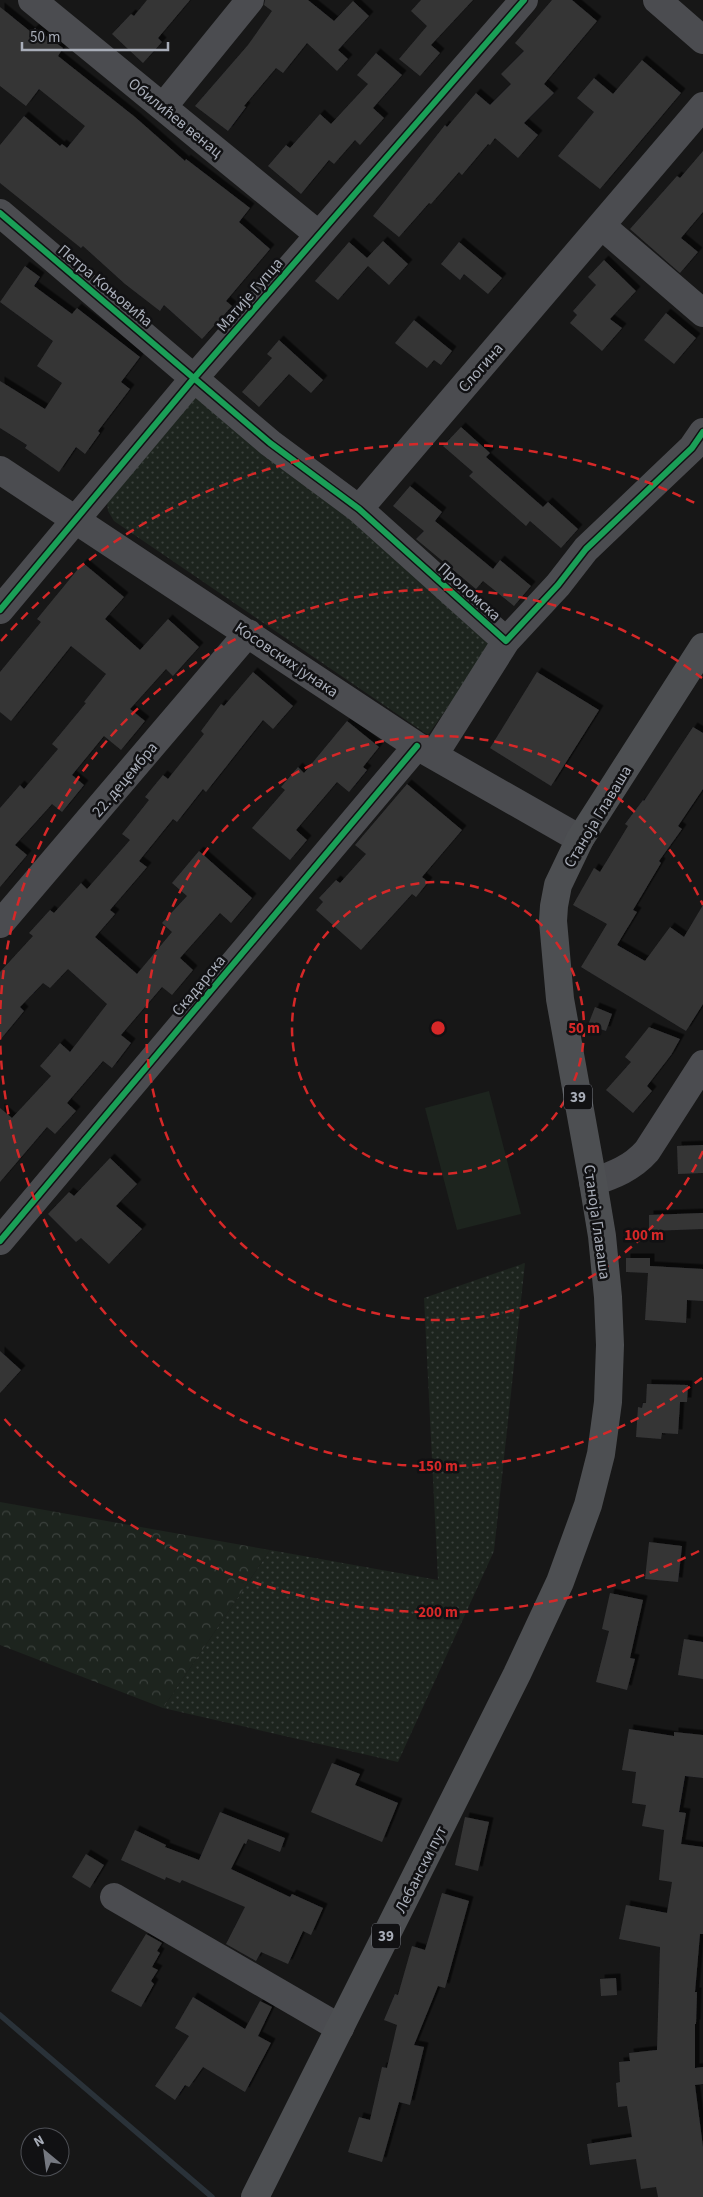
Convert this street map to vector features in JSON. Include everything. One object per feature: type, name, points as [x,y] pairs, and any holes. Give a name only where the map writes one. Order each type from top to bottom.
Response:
[{"type":"main road","name":"Станоја Главаша","points":[[517,1674],[560,1582],[588,1505],[601,1454],[608,1402],[610,1346],[602,1236],[560,999],[553,921],[558,885],[580,838],[703,647]]},
{"type":"main road","name":"Лебански пут","points":[[255,2197],[517,1674]]},
{"type":"street","name":"Обилићев венац","points":[[32,0],[319,235]]},
{"type":"street","points":[[163,107],[250,0]]},
{"type":"street","name":"Матије Гупца","points":[[0,610],[195,377],[524,0]]},
{"type":"street","points":[[657,0],[703,40]]},
{"type":"street","name":"Слогина","points":[[358,509],[703,106]]},
{"type":"street","name":"Петра Коњовића","points":[[0,213],[195,377]]},
{"type":"street","points":[[602,226],[703,313]]},
{"type":"street","name":"Проломска","points":[[195,377],[270,443],[358,509],[506,641],[558,585],[586,548],[692,448],[703,432]]},
{"type":"street","name":"Косовских јунака","points":[[0,470],[426,751],[580,838]]},
{"type":"street","name":"22. децембра","points":[[0,924],[248,634]]},
{"type":"street","name":"Скадарска","points":[[0,1241],[426,751],[506,641]]},
{"type":"street","points":[[593,1182],[621,1172],[638,1162],[703,1064]]},
{"type":"street","points":[[114,1896],[340,2028]]},
{"type":"green space","points":[[198,391],[495,641],[428,735],[114,521],[108,511],[107,501]]},
{"type":"green space","points":[[489,1091],[521,1214],[457,1230],[425,1108]]},
{"type":"green space","points":[[525,1263],[494,1551],[398,1762],[163,1708],[270,1550],[438,1580],[424,1298]]},
{"type":"green space","points":[[0,1502],[270,1550],[163,1708],[0,1645]]},
{"type":"building","points":[[147,0],[190,0],[158,38],[162,42],[143,63],[112,34],[131,14],[134,16]]},
{"type":"building","points":[[265,0],[308,0],[334,21],[353,1],[369,16],[338,50],[348,59],[337,71],[307,43],[283,73],[276,68],[244,106],[246,107],[228,131],[195,106],[248,45],[272,11],[264,5]]},
{"type":"building","points":[[421,0],[473,0],[431,45],[440,53],[420,76],[399,59],[427,26],[411,11]]},
{"type":"building","points":[[552,0],[572,0],[597,21],[544,84],[554,93],[524,123],[538,135],[518,158],[495,138],[462,175],[459,172],[399,237],[373,216],[445,125],[447,127],[476,93],[490,105],[511,84],[501,74],[524,51],[515,43]]},
{"type":"building","points":[[0,7],[31,32],[35,28],[63,48],[58,56],[135,117],[185,161],[186,159],[250,208],[239,222],[270,249],[226,301],[232,306],[202,339],[164,305],[160,311],[125,284],[83,246],[81,248],[0,183],[0,145],[24,116],[60,146],[62,144],[67,148],[85,126],[39,89],[26,106],[0,86]]},
{"type":"building","points":[[376,53],[402,75],[373,108],[384,118],[360,145],[355,140],[334,164],[329,160],[301,194],[268,166],[286,145],[290,148],[320,114],[331,124],[368,84],[357,75]]},
{"type":"building","points":[[642,60],[681,93],[600,189],[558,156],[594,112],[577,98],[594,78],[613,94]]},
{"type":"building","points":[[703,151],[703,212],[681,238],[698,252],[680,273],[630,229],[677,176],[680,178]]},
{"type":"building","points":[[383,241],[408,264],[389,285],[368,266],[338,300],[315,281],[349,242],[367,258]]},
{"type":"building","points":[[459,242],[502,278],[488,294],[464,274],[460,280],[441,264]]},
{"type":"building","points":[[604,260],[636,291],[610,319],[622,328],[602,351],[570,323],[577,315],[573,311],[596,285],[588,277]]},
{"type":"building","points":[[25,266],[40,277],[34,286],[72,314],[77,308],[140,357],[121,382],[130,389],[98,431],[100,433],[85,454],[76,447],[59,472],[25,448],[27,445],[0,428],[0,381],[45,409],[62,383],[37,366],[53,341],[0,302]]},
{"type":"building","points":[[666,313],[696,338],[674,364],[644,340]]},
{"type":"building","points":[[414,320],[452,351],[441,365],[434,360],[427,368],[395,343]]},
{"type":"building","points":[[279,340],[323,380],[311,393],[289,374],[259,407],[242,392],[272,358],[267,354]]},
{"type":"building","points":[[461,427],[490,453],[486,457],[543,507],[548,502],[578,529],[561,548],[530,521],[526,526],[469,476],[473,472],[443,446]]},
{"type":"building","points":[[410,486],[442,512],[435,521],[493,569],[500,560],[531,586],[514,606],[483,581],[476,589],[416,539],[424,531],[393,506]]},
{"type":"building","points":[[83,563],[124,597],[105,619],[140,650],[168,619],[199,647],[173,676],[166,669],[130,709],[145,721],[121,750],[104,736],[72,775],[84,785],[62,812],[52,804],[15,845],[27,855],[0,887],[0,808],[20,785],[24,789],[58,749],[52,744],[86,703],[84,702],[106,674],[71,646],[11,721],[0,712],[0,672],[41,622],[37,619]]},
{"type":"building","points":[[253,672],[293,706],[273,729],[263,720],[206,792],[203,789],[177,822],[173,819],[139,861],[147,867],[110,910],[115,914],[95,937],[137,974],[172,932],[162,923],[187,896],[172,883],[199,851],[252,898],[231,923],[220,913],[180,958],[193,970],[172,995],[162,987],[121,1035],[131,1043],[112,1068],[103,1061],[67,1103],[76,1111],[55,1134],[47,1127],[0,1182],[0,1108],[12,1118],[51,1076],[40,1066],[60,1043],[70,1052],[107,1004],[68,969],[50,988],[43,983],[20,1007],[24,1011],[0,1040],[0,972],[33,936],[29,933],[50,910],[54,913],[81,883],[87,889],[130,840],[122,834],[149,800],[145,797],[163,775],[168,779],[204,734],[201,731],[221,704],[224,706]]},
{"type":"building","points":[[537,672],[599,710],[551,786],[490,748]]},
{"type":"building","points":[[347,721],[379,747],[363,767],[367,770],[349,792],[337,782],[296,830],[307,840],[290,860],[252,828],[285,790],[281,787],[298,767],[304,773]]},
{"type":"building","points":[[693,727],[703,733],[703,789],[678,826],[682,829],[659,861],[661,863],[633,910],[637,912],[617,945],[645,961],[670,927],[684,937],[703,905],[703,1004],[686,1031],[581,967],[607,924],[573,905],[594,868],[600,872],[628,826],[625,824],[644,801]]},
{"type":"building","points":[[407,784],[462,830],[422,877],[428,882],[416,897],[412,894],[361,950],[316,910],[323,902],[319,898],[336,880],[340,883],[366,854],[355,845]]},
{"type":"building","points":[[595,1007],[612,1014],[606,1031],[588,1025]]},
{"type":"building","points":[[649,1027],[680,1039],[671,1055],[647,1086],[652,1091],[633,1113],[606,1090],[631,1062],[625,1057]]},
{"type":"building","points":[[703,1145],[703,1173],[678,1174],[677,1146]]},
{"type":"building","points":[[110,1158],[137,1184],[116,1206],[142,1229],[109,1264],[81,1238],[76,1242],[48,1214],[69,1192],[74,1196]]},
{"type":"building","points":[[703,1213],[703,1229],[649,1231],[649,1215]]},
{"type":"building","points":[[626,1258],[650,1258],[650,1266],[703,1269],[703,1301],[687,1300],[686,1323],[645,1320],[648,1273],[626,1272]]},
{"type":"building","points":[[0,1351],[21,1370],[0,1393]]},
{"type":"building","points":[[647,1384],[688,1385],[687,1402],[680,1402],[678,1434],[662,1433],[661,1439],[636,1437],[638,1407],[642,1408],[643,1403],[646,1403]]},
{"type":"building","points":[[649,1542],[682,1546],[678,1582],[645,1579]]},
{"type":"building","points":[[610,1593],[643,1600],[630,1658],[635,1659],[627,1690],[596,1682],[609,1631],[602,1629]]},
{"type":"building","points":[[684,1639],[703,1642],[703,1679],[678,1675]]},
{"type":"building","points":[[629,1729],[674,1736],[674,1732],[703,1735],[703,1778],[685,1776],[679,1812],[686,1813],[681,1844],[703,1847],[703,1934],[700,1934],[695,1992],[697,1992],[695,2068],[703,2067],[703,2084],[695,2085],[703,2147],[703,2197],[658,2197],[656,2187],[641,2189],[636,2159],[590,2165],[587,2144],[632,2137],[627,2106],[618,2107],[616,2083],[620,2082],[619,2062],[630,2061],[629,2053],[657,2050],[660,1947],[619,1939],[626,1905],[667,1913],[672,1882],[659,1880],[664,1830],[642,1826],[646,1805],[632,1803],[636,1772],[622,1770]]},
{"type":"building","points":[[332,1763],[360,1774],[355,1785],[398,1803],[382,1842],[311,1812]]},
{"type":"building","points":[[220,1812],[285,1838],[280,1852],[248,1839],[246,1844],[244,1843],[231,1869],[290,1897],[292,1894],[323,1908],[311,1935],[303,1931],[288,1964],[261,1952],[256,1961],[226,1944],[245,1907],[182,1880],[180,1883],[166,1877],[165,1880],[121,1860],[135,1830],[166,1845],[165,1847],[199,1860]]},
{"type":"building","points":[[465,1817],[489,1822],[478,1871],[455,1865]]},
{"type":"building","points":[[86,1854],[104,1865],[90,1888],[72,1877]]},
{"type":"building","points":[[442,1893],[469,1901],[445,1988],[438,1986],[414,2045],[424,2047],[410,2105],[399,2102],[382,2162],[348,2152],[359,2117],[370,2120],[382,2067],[387,2068],[397,2025],[384,2020],[395,1994],[398,1995],[412,1946],[425,1950]]},
{"type":"building","points":[[146,1934],[162,1943],[157,1951],[160,1953],[152,1967],[158,1970],[151,1981],[154,1984],[141,2007],[111,1991]]},
{"type":"building","points":[[616,1978],[617,1995],[601,1996],[600,1979]]},
{"type":"building","points":[[193,1997],[245,2029],[260,2001],[272,2007],[258,2036],[271,2043],[245,2092],[203,2067],[189,2087],[185,2085],[175,2100],[155,2086],[189,2036],[175,2028]]},
{"type":"waterway","points":[[0,2015],[212,2197]]},
{"type":"cycle path","points":[[0,610],[195,377],[524,0]]},
{"type":"cycle path","points":[[0,213],[270,443],[359,509],[506,641],[558,585],[586,549],[692,448],[703,432]]},
{"type":"cycle path","points":[[0,1241],[417,746]]}]
